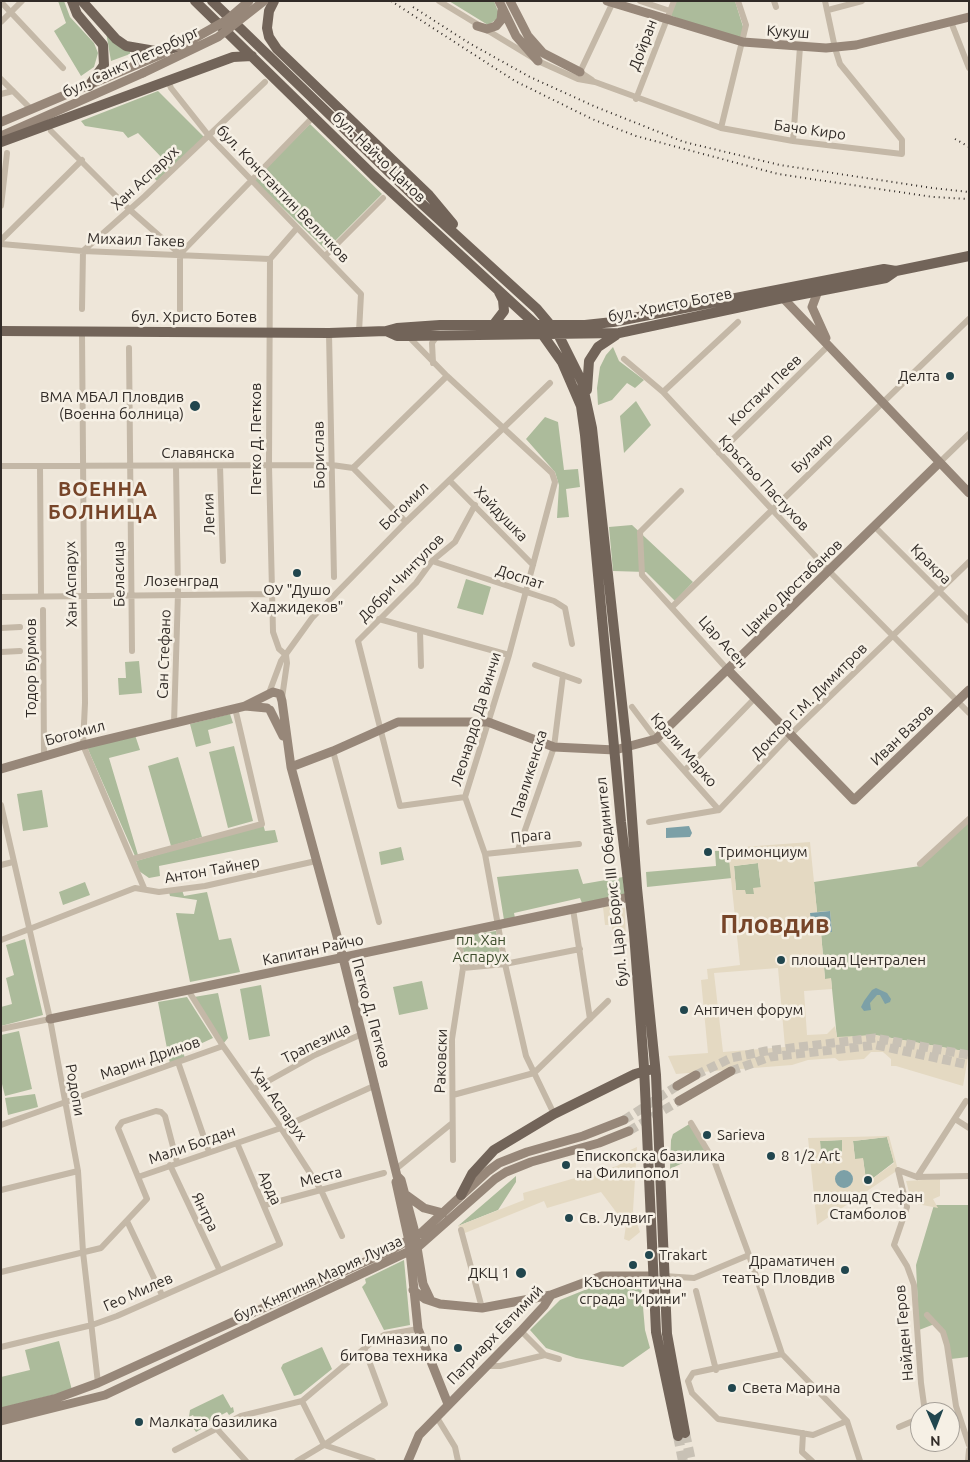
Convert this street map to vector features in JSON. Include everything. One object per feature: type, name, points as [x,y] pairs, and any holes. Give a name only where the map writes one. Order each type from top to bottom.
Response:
[{"type":"main road","points":[[72,1],[78,14],[103,45],[104,65],[89,86]]},
{"type":"main road","points":[[82,1],[116,39],[126,46],[155,51],[179,47]]},
{"type":"main road","name":"бул. Найчо Цанов","points":[[195,1],[373,175],[535,324],[542,334]]},
{"type":"main road","name":"бул. Найчо Цанов","points":[[212,1],[421,203],[537,309],[558,334]]},
{"type":"main road","points":[[274,1],[267,19],[269,37],[277,49],[428,194],[476,252]]},
{"type":"main road","points":[[1,142],[233,56],[252,56]]},
{"type":"main road","name":"бул. Христо Ботев","points":[[386,331],[397,336],[619,333],[884,269],[896,271],[969,256]]},
{"type":"main road","name":"бул. Христо Ботев","points":[[1,332],[329,333],[494,324],[585,325],[613,322],[780,293],[818,291],[886,278],[896,271]]},
{"type":"main road","points":[[494,324],[500,318],[504,308],[503,300],[496,287]]},
{"type":"main road","points":[[586,395],[589,361],[598,346],[619,333]]},
{"type":"main road","name":"бул. Цар Борис III Обединител","points":[[542,334],[562,362],[581,406],[585,435],[621,822],[630,898],[644,1070],[656,1332],[682,1435],[669,1352],[656,1075],[637,888],[627,749],[586,395],[582,382],[558,334]]},
{"type":"main road","points":[[461,1195],[472,1174],[494,1150],[554,1114],[644,1070],[650,1070],[656,1075]]},
{"type":"street","points":[[1,22],[22,1]]},
{"type":"street","name":"бул. Санкт Петербург","points":[[1,122],[179,47],[227,20],[249,1]]},
{"type":"street","name":"бул. Санкт Петербург","points":[[1,136],[143,73],[218,37],[264,1]]},
{"type":"street","name":"Бачо Киро","points":[[439,1],[477,26],[538,61],[578,79],[595,82]]},
{"type":"street","points":[[510,1],[528,36],[543,53],[580,72],[610,3]]},
{"type":"street","points":[[640,1],[670,11]]},
{"type":"street","name":"Дойран","points":[[636,99],[674,1]]},
{"type":"street","points":[[721,128],[746,26],[738,1]]},
{"type":"street","points":[[825,1],[834,48]]},
{"type":"street","points":[[828,10],[862,1]]},
{"type":"street","points":[[1,2],[64,68]]},
{"type":"street","name":"Кукуш","points":[[610,3],[743,42],[800,47],[834,48],[969,17]]},
{"type":"street","points":[[477,26],[488,28],[496,26],[502,20],[501,4]]},
{"type":"street","points":[[501,4],[521,44],[538,61]]},
{"type":"street","points":[[950,22],[969,68]]},
{"type":"street","points":[[793,141],[800,47]]},
{"type":"street","name":"Бачо Киро","points":[[580,72],[595,82],[636,99],[721,128],[793,141],[902,154],[902,140],[840,64],[834,48]]},
{"type":"street","points":[[1,80],[32,110]]},
{"type":"street","name":"бул. Константин Величков","points":[[168,80],[171,88],[209,136],[361,294],[359,332]]},
{"type":"street","name":"Хан Аспарух","points":[[84,251],[265,82]]},
{"type":"street","points":[[1,94],[13,91]]},
{"type":"street","points":[[180,314],[180,254],[314,116]]},
{"type":"street","points":[[51,131],[130,210],[180,254]]},
{"type":"street","points":[[1,206],[7,153]]},
{"type":"street","points":[[1,240],[82,160]]},
{"type":"street","points":[[325,256],[383,198]]},
{"type":"street","points":[[270,259],[297,228]]},
{"type":"street","name":"Михаил Такев","points":[[1,244],[84,251],[270,259]]},
{"type":"street","points":[[82,310],[84,251]]},
{"type":"street","name":"Петко Д. Петков","points":[[270,259],[269,466],[272,594],[274,640],[278,649],[286,655]]},
{"type":"street","points":[[818,291],[812,302],[813,314],[829,345]]},
{"type":"street","points":[[780,293],[882,404],[969,494]]},
{"type":"street","name":"Булаир","points":[[672,607],[969,319]]},
{"type":"street","points":[[663,392],[738,322]]},
{"type":"street","name":"Хан Аспарух","points":[[82,333],[85,703],[83,745]]},
{"type":"street","name":"Борислав","points":[[329,333],[334,577]]},
{"type":"street","points":[[433,363],[432,343],[433,339],[439,335]]},
{"type":"street","points":[[408,336],[433,363],[501,428]]},
{"type":"street","name":"Костаки Пеев","points":[[719,453],[829,345]]},
{"type":"street","name":"Беласица","points":[[130,348],[132,651]]},
{"type":"street","name":"Кръстьо Пастухов","points":[[624,359],[663,392],[829,571],[894,634],[969,713]]},
{"type":"street","points":[[406,522],[353,468],[447,376]]},
{"type":"street","name":"Богомил","points":[[1,769],[83,745],[240,707],[268,694],[281,661],[312,618],[501,428],[550,383]]},
{"type":"street","name":"Леонардо Да Винчи","points":[[501,428],[552,473],[554,487],[508,655],[465,797],[485,854],[505,964],[526,1056],[554,1114]]},
{"type":"street","name":"Цанко Дюстабанов","points":[[488,722],[554,747],[615,750],[627,749],[656,739],[969,434]]},
{"type":"street","name":"Славянска","points":[[1,466],[332,465],[353,468]]},
{"type":"street","points":[[40,466],[40,596]]},
{"type":"street","name":"Сан Стефано","points":[[174,723],[178,594],[176,466]]},
{"type":"street","name":"Легия","points":[[220,466],[222,560]]},
{"type":"street","name":"Хайдушка","points":[[450,480],[533,565]]},
{"type":"street","name":"Цар Асен","points":[[681,491],[644,526],[640,535],[642,575],[728,670],[854,800]]},
{"type":"street","name":"Добри Чинтулов","points":[[379,732],[358,641],[416,583],[432,562],[454,542],[475,505]]},
{"type":"street","name":"Кракра","points":[[875,527],[969,621]]},
{"type":"street","name":"Доспат","points":[[432,562],[554,601],[565,608],[572,644]]},
{"type":"street","name":"Доктор Г.М. Димитров","points":[[719,810],[791,734],[969,562]]},
{"type":"street","name":"Лозенград","points":[[1,596],[272,594]]},
{"type":"street","name":"Тодор Бурмов","points":[[43,610],[44,756]]},
{"type":"street","points":[[379,619],[508,655]]},
{"type":"street","points":[[1,628],[20,627]]},
{"type":"street","points":[[420,631],[421,666]]},
{"type":"street","points":[[1,652],[20,651]]},
{"type":"street","points":[[282,701],[276,692],[268,694],[264,702],[269,709],[277,709],[282,701],[287,663],[286,655]]},
{"type":"street","points":[[535,665],[579,681]]},
{"type":"street","name":"Павликенска","points":[[518,850],[554,747],[563,675]]},
{"type":"street","name":"Иван Вазов","points":[[854,800],[969,690]]},
{"type":"street","points":[[685,770],[755,698]]},
{"type":"street","name":"Петко Д. Петков","points":[[282,701],[286,742],[291,767],[343,958],[397,1172],[406,1195],[412,1239]]},
{"type":"street","points":[[132,859],[262,824],[240,707]]},
{"type":"street","name":"Богомил","points":[[240,707],[269,709]]},
{"type":"street","name":"Крали Марко","points":[[632,707],[656,739],[719,810]]},
{"type":"street","name":"Петко Д. Петков","points":[[269,709],[286,742]]},
{"type":"street","points":[[291,767],[379,732],[398,722],[488,722]]},
{"type":"street","points":[[379,732],[400,806],[465,797]]},
{"type":"street","points":[[83,745],[144,888]]},
{"type":"street","points":[[333,751],[379,922]]},
{"type":"street","name":"Родопи","points":[[1,805],[28,930],[50,1019],[63,1103],[78,1171],[83,1252],[98,1384]]},
{"type":"street","points":[[649,822],[719,810]]},
{"type":"street","points":[[920,864],[969,819]]},
{"type":"street","name":"Прага","points":[[485,854],[579,844]]},
{"type":"street","name":"Антон Тайнер","points":[[1,940],[135,888],[144,888],[158,892],[205,886],[316,861]]},
{"type":"street","points":[[1,865],[13,862]]},
{"type":"street","name":"Капитан Райчо","points":[[1,1029],[630,898]]},
{"type":"street","points":[[573,909],[590,1019]]},
{"type":"street","name":"Раковски","points":[[453,1160],[451,1124],[453,1095],[452,1039],[463,968],[458,934]]},
{"type":"street","points":[[463,968],[505,964],[580,949]]},
{"type":"street","name":"Хан Аспарух","points":[[188,990],[223,1046],[281,1128],[321,1190],[342,1236]]},
{"type":"street","points":[[453,1095],[534,1073],[608,1001]]},
{"type":"street","name":"Трапезица","points":[[254,1089],[315,1055],[362,1034]]},
{"type":"street","name":"Марин Дринов","points":[[1,1125],[223,1046]]},
{"type":"street","points":[[178,1062],[209,1152]]},
{"type":"street","points":[[679,1101],[731,1071]]},
{"type":"street","points":[[677,1086],[696,1075]]},
{"type":"street","name":"Мали Богдан","points":[[1,1272],[101,1248],[147,1199],[138,1177],[281,1128],[376,1085]]},
{"type":"street","points":[[917,1177],[966,1101]]},
{"type":"street","name":"Янтра","points":[[138,1177],[118,1128],[119,1124],[161,1112],[165,1116],[174,1164],[219,1269]]},
{"type":"street","points":[[955,1119],[969,1128]]},
{"type":"street","name":"бул. Княгиня Мария Луиза","points":[[1,1412],[57,1398],[98,1384],[412,1239],[488,1171],[510,1158],[583,1136],[624,1120]]},
{"type":"street","points":[[691,1123],[714,1163],[749,1255],[782,1354],[847,1421],[860,1461]]},
{"type":"street","points":[[397,1172],[451,1124]]},
{"type":"street","name":"бул. Княгиня Мария Луиза","points":[[1,1422],[105,1396],[414,1249],[495,1179],[506,1172],[531,1162],[629,1131]]},
{"type":"street","name":"Арда","points":[[237,1143],[280,1244]]},
{"type":"street","name":"Найден Геров","points":[[917,1177],[898,1170],[907,1207],[894,1246],[907,1266],[914,1285],[924,1402]]},
{"type":"street","points":[[1,1190],[78,1171]]},
{"type":"street","name":"Петко Д. Петков","points":[[397,1172],[396,1180],[412,1239]]},
{"type":"street","name":"Места","points":[[265,1205],[384,1173]]},
{"type":"street","points":[[917,1177],[969,1176]]},
{"type":"street","points":[[406,1195],[424,1208],[443,1213]]},
{"type":"street","points":[[127,1221],[162,1295]]},
{"type":"street","points":[[460,1230],[482,1308]]},
{"type":"street","points":[[412,1239],[423,1284],[431,1301]]},
{"type":"street","name":"Гео Милев","points":[[1,1347],[92,1325],[280,1244]]},
{"type":"street","points":[[414,1249],[413,1290],[418,1329],[448,1404]]},
{"type":"street","points":[[664,1276],[694,1278],[749,1255]]},
{"type":"street","name":"Патриарх Евтимий","points":[[408,1461],[419,1435],[521,1331],[544,1306],[550,1294],[602,1276],[652,1276]]},
{"type":"street","points":[[413,1290],[431,1301],[456,1307],[482,1308],[550,1294]]},
{"type":"street","points":[[696,1291],[716,1370]]},
{"type":"street","points":[[927,1315],[943,1332],[947,1345],[956,1406],[969,1446]]},
{"type":"street","points":[[175,1450],[242,1416],[302,1401],[365,1350],[372,1342],[384,1335],[418,1329]]},
{"type":"street","points":[[521,1331],[545,1355],[558,1359]]},
{"type":"street","points":[[297,1461],[384,1404],[365,1350]]},
{"type":"street","points":[[782,1354],[716,1370],[693,1373],[688,1381],[692,1393],[718,1419],[812,1435],[847,1421]]},
{"type":"street","points":[[485,1366],[500,1366],[545,1355]]},
{"type":"street","points":[[302,1401],[324,1445],[373,1461]]},
{"type":"street","points":[[436,1416],[451,1440],[458,1461]]},
{"type":"street","points":[[899,1427],[910,1422]]},
{"type":"street","points":[[216,1428],[246,1461]]},
{"type":"street","points":[[803,1434],[802,1452],[812,1461]]},
{"type":"street","points":[[968,1461],[969,1450]]},
{"type":"green space","points":[[58,1],[64,1],[70,17],[94,43],[98,53],[94,67],[81,76],[54,31],[66,23]]},
{"type":"green space","points":[[449,1],[494,1],[499,14],[497,19],[488,25]]},
{"type":"green space","points":[[676,1],[735,1],[745,33],[741,39],[728,39],[670,15]]},
{"type":"green space","points":[[106,32],[130,50],[130,54],[111,61]]},
{"type":"green space","points":[[158,91],[204,137],[157,181],[151,175],[165,161],[138,133],[128,138],[123,132],[85,126],[81,121]]},
{"type":"green space","points":[[310,124],[382,194],[326,250],[254,180]]},
{"type":"green space","points":[[613,347],[619,361],[644,380],[635,388],[627,383],[612,400],[598,405],[597,388],[600,367],[606,355]]},
{"type":"green space","points":[[636,401],[651,425],[624,453],[620,416]]},
{"type":"green space","points":[[545,417],[558,422],[564,470],[578,469],[580,487],[566,489],[569,517],[557,518],[559,485],[555,472],[526,439]]},
{"type":"green space","points":[[632,525],[693,582],[675,601],[646,572],[613,571],[609,527]]},
{"type":"green space","points":[[466,579],[491,587],[483,615],[457,608]]},
{"type":"green space","points":[[139,661],[142,693],[119,695],[118,678],[126,678],[125,662]]},
{"type":"green space","points":[[230,714],[233,723],[208,730],[211,743],[196,747],[190,724]]},
{"type":"green space","points":[[135,735],[140,750],[109,758],[138,855],[135,856],[87,747]]},
{"type":"green space","points":[[234,746],[253,821],[228,828],[209,752]]},
{"type":"green space","points":[[178,757],[202,837],[171,846],[148,766]]},
{"type":"green space","points":[[42,790],[48,827],[23,831],[17,794]]},
{"type":"green space","points":[[969,821],[969,1052],[875,1035],[837,1038],[831,979],[825,979],[821,933],[832,932],[830,911],[817,912],[814,882],[920,866]]},
{"type":"green space","points":[[263,824],[265,831],[275,830],[278,842],[159,866],[160,876],[149,878],[139,871],[136,861]]},
{"type":"green space","points":[[401,847],[404,860],[381,865],[379,852]]},
{"type":"green space","points":[[728,850],[732,878],[647,887],[646,872],[716,866],[715,851]]},
{"type":"green space","points":[[758,863],[761,888],[754,894],[745,894],[736,890],[734,866]]},
{"type":"green space","points":[[578,869],[583,884],[623,877],[625,895],[582,903],[580,898],[514,913],[515,918],[504,920],[497,877]]},
{"type":"green space","points":[[85,882],[90,895],[63,905],[59,892]]},
{"type":"green space","points":[[182,890],[184,896],[207,892],[219,940],[231,938],[240,972],[190,982],[176,913],[194,914],[197,900],[170,896],[169,892]]},
{"type":"green space","name":"пл. Хан Аспарух","points":[[496,931],[501,961],[466,967],[461,936]]},
{"type":"green space","points":[[25,939],[43,1015],[1,1026],[1,1007],[12,1004],[6,978],[14,975],[6,945]]},
{"type":"green space","points":[[422,981],[428,1009],[399,1015],[393,987]]},
{"type":"green space","points":[[261,985],[270,1036],[249,1040],[240,989]]},
{"type":"green space","points":[[218,993],[228,1038],[223,1044],[194,997]]},
{"type":"green space","points":[[187,997],[213,1038],[183,1052],[185,1058],[170,1064],[158,1002]]},
{"type":"green space","points":[[19,1031],[32,1089],[5,1096],[1,1080],[1,1035]]},
{"type":"green space","points":[[35,1094],[38,1107],[8,1115],[5,1098]]},
{"type":"green space","points":[[691,1123],[708,1151],[670,1169],[673,1134]]},
{"type":"green space","points":[[887,1137],[894,1162],[872,1179],[866,1180],[863,1159],[855,1159],[853,1141]]},
{"type":"green space","points":[[842,1140],[843,1154],[821,1156],[820,1141]]},
{"type":"green space","points":[[516,1176],[516,1182],[498,1210],[458,1226]]},
{"type":"green space","points":[[934,1205],[969,1205],[969,1359],[968,1357],[951,1359],[938,1325],[932,1325],[919,1330],[916,1265]]},
{"type":"green space","points":[[404,1260],[410,1325],[384,1330],[362,1287],[366,1283],[365,1279]]},
{"type":"green space","points":[[602,1283],[641,1284],[645,1330],[650,1348],[623,1367],[576,1358],[546,1348],[530,1330],[560,1300]]},
{"type":"green space","points":[[59,1341],[72,1390],[1,1408],[1,1377],[30,1370],[25,1350]]},
{"type":"green space","points":[[322,1347],[332,1369],[301,1394],[294,1396],[281,1368],[283,1364]]},
{"type":"green space","points":[[223,1394],[231,1408],[233,1407],[234,1412],[229,1415],[227,1412],[202,1425],[203,1428],[196,1432],[192,1426],[197,1424],[193,1415],[189,1417],[190,1410]]},
{"type":"shaded area","name":"площад Централен","points":[[810,842],[817,912],[810,913],[812,933],[821,933],[825,979],[831,978],[832,989],[804,991],[807,1035],[827,1034],[835,1026],[837,1037],[875,1035],[969,1052],[963,1086],[891,1066],[891,1059],[883,1052],[871,1052],[864,1059],[839,1061],[835,1058],[808,1060],[792,1065],[676,1074],[668,1056],[708,1053],[701,980],[708,979],[707,969],[740,965],[728,850],[743,847]],"holes":[[[758,863],[761,887],[753,888],[754,894],[746,894],[745,890],[736,890],[734,866]],[[778,968],[785,1047],[723,1052],[714,973]]]},
{"type":"shaded area","points":[[616,904],[625,908],[626,948],[614,951],[612,925],[605,925],[603,907]]},
{"type":"shaded area","name":"площад Стефан Стамболов","points":[[889,1136],[898,1170],[817,1225],[808,1138]],"holes":[[[887,1137],[894,1163],[872,1179],[866,1180],[863,1158],[855,1159],[853,1141]],[[842,1140],[842,1154],[821,1156],[820,1141]],[[844,1170],[853,1176],[851,1184],[847,1188],[836,1178],[838,1172]]]},
{"type":"shaded area","points":[[637,1147],[633,1211],[640,1232],[629,1241],[624,1239],[626,1225],[601,1192],[547,1208],[544,1201],[465,1233],[458,1226],[524,1200],[523,1193],[617,1166],[629,1158],[628,1151]]},
{"type":"shaded area","points":[[940,1179],[940,1196],[933,1199],[938,1208],[912,1203],[906,1181]]},
{"type":"water","points":[[689,826],[692,833],[690,837],[666,838],[666,828]]},
{"type":"water","points":[[830,911],[832,932],[812,933],[810,913]]},
{"type":"water","points":[[876,988],[887,993],[891,999],[890,1002],[885,1004],[880,995],[877,995],[870,1003],[871,1010],[864,1011],[861,1007],[864,1001],[872,990]]},
{"type":"water","points":[[844,1170],[850,1173],[853,1179],[850,1185],[844,1188],[838,1185],[835,1179],[838,1173]]},
{"type":"tunnel","points":[[696,1075],[731,1058],[766,1051],[875,1038],[969,1055]]},
{"type":"tunnel","points":[[731,1071],[770,1057],[876,1045],[969,1065]]},
{"type":"tunnel","points":[[624,1120],[677,1086]]},
{"type":"tunnel","points":[[629,1131],[679,1101]]},
{"type":"tunnel","points":[[685,1433],[691,1461]]},
{"type":"tunnel","points":[[678,1436],[683,1461]]},
{"type":"railway","points":[[391,1],[515,81],[592,119],[636,136],[778,174],[933,197],[969,199]]},
{"type":"railway","points":[[413,7],[469,43],[530,77],[596,107],[684,142],[780,165],[969,192]]},
{"type":"railway","points":[[955,139],[969,147]]},
{"type":"place","name":"Делта","points":[[950,376]]},
{"type":"place","name":"ВМА МБАЛ Пловдив (Военна болница)","points":[[195,406]]},
{"type":"place","name":"ОУ \"Душо Хаджидеков\"","points":[[297,573]]},
{"type":"place","name":"Тримонциум","points":[[708,852]]},
{"type":"place","name":"площад Централен","points":[[781,960]]},
{"type":"place","name":"Античен форум","points":[[684,1010]]},
{"type":"place","name":"Sarieva","points":[[707,1135]]},
{"type":"place","name":"8 1/2 Art","points":[[771,1156]]},
{"type":"place","name":"Епископска базилика на Филипопол","points":[[566,1165]]},
{"type":"place","name":"площад Стефан Стамболов","points":[[868,1180]]},
{"type":"place","name":"Св. Лудвиг","points":[[569,1218]]},
{"type":"place","name":"Trakart","points":[[649,1255]]},
{"type":"place","name":"Късноантична сграда \"Ирини\"","points":[[633,1265]]},
{"type":"place","name":"Драматичен театър Пловдив","points":[[845,1270]]},
{"type":"place","name":"ДКЦ 1","points":[[521,1273]]},
{"type":"place","name":"Гимназия по битова техника","points":[[458,1348]]},
{"type":"place","name":"Света Марина","points":[[732,1388]]},
{"type":"place","name":"Малката базилика","points":[[139,1422]]},
{"type":"district","name":"ВОЕННА БОЛНИЦА","points":[[103,500]]},
{"type":"district","name":"Пловдив","points":[[775,925]]}]
